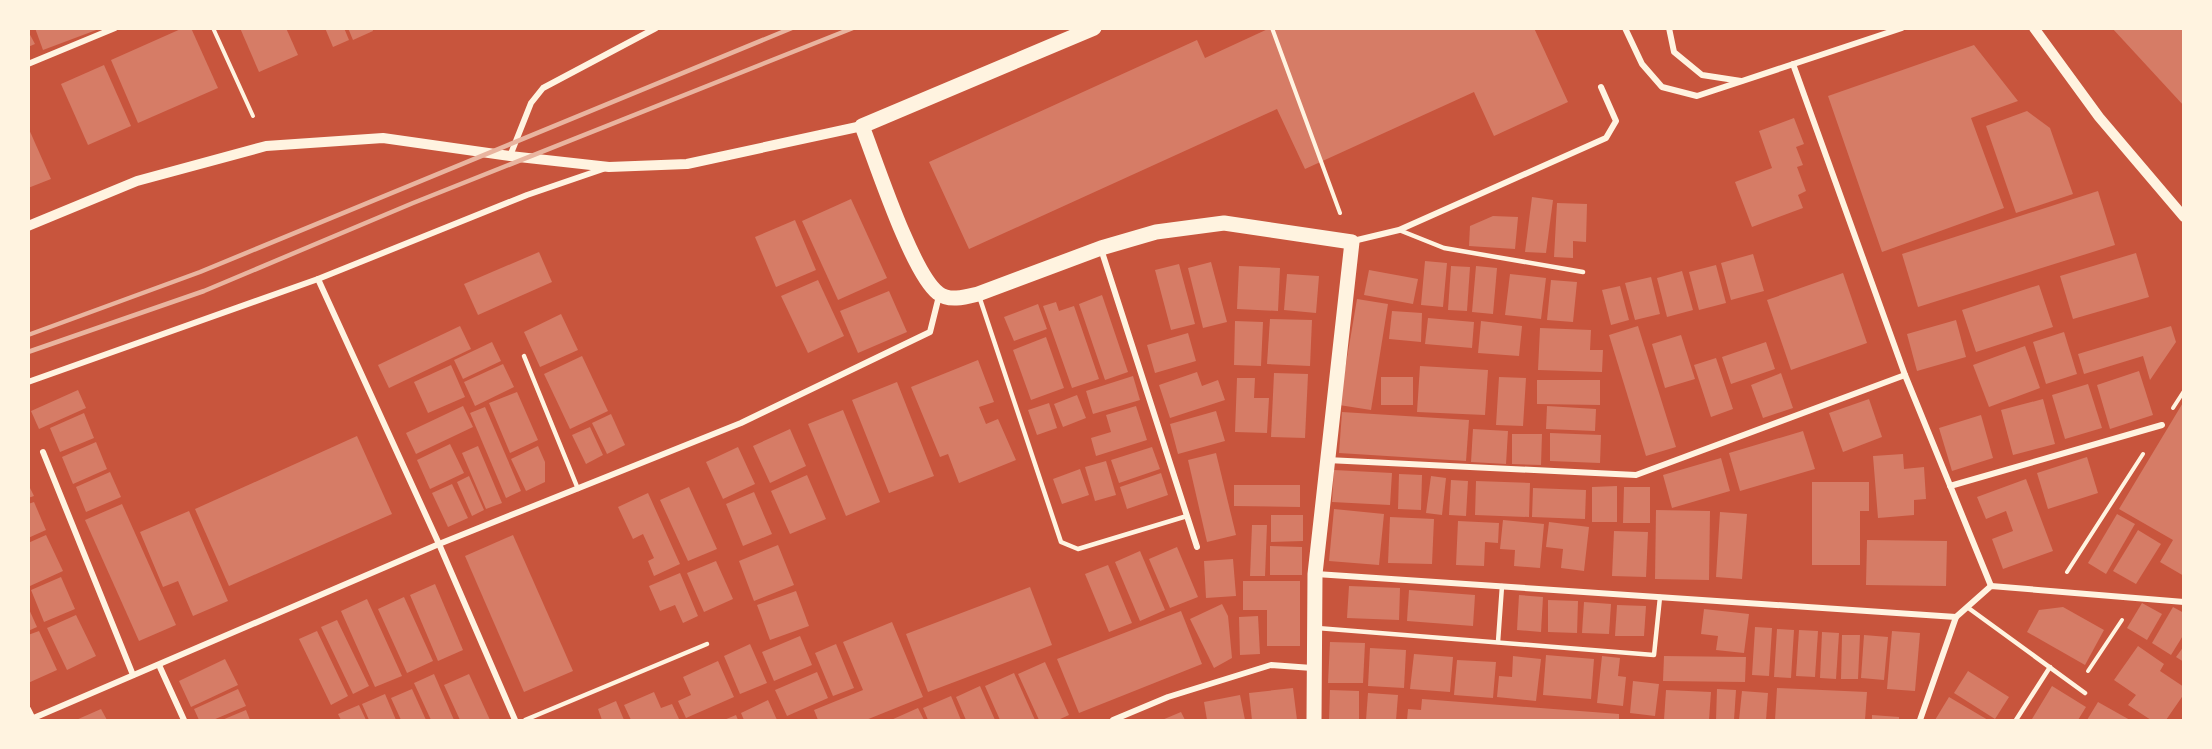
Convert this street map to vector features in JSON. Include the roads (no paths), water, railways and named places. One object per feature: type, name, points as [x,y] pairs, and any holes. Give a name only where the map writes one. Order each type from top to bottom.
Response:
[{"type":"main road","points":[[1094,28],[862,126],[921,274],[939,295],[958,298],[978,294],[1101,248],[1156,232],[1224,223],[1352,242],[1315,574],[1312,668],[1314,720]]},
{"type":"street","points":[[28,64],[115,28]]},
{"type":"street","points":[[510,156],[531,103],[543,88],[657,28]]},
{"type":"street","points":[[1625,28],[1642,64],[1662,87],[1697,96],[1902,28]]},
{"type":"street","points":[[1670,28],[1674,52],[1702,75],[1744,81]]},
{"type":"street","points":[[2034,28],[2099,117],[2184,217]]},
{"type":"street","points":[[1793,64],[1905,375],[1991,586]]},
{"type":"street","points":[[1352,242],[1400,230],[1606,138],[1616,121],[1602,87]]},
{"type":"street","points":[[28,226],[137,181],[266,146],[383,138],[609,167],[687,164],[862,126]]},
{"type":"street","points":[[28,382],[318,279],[527,195],[609,167]]},
{"type":"street","points":[[1101,248],[1197,547]]},
{"type":"street","points":[[318,279],[439,544],[515,720]]},
{"type":"street","points":[[28,709],[31,720],[44,718],[133,675],[439,544],[741,423],[930,332],[939,295]]},
{"type":"street","points":[[1327,460],[1636,475],[1905,375]]},
{"type":"street","points":[[1950,486],[2162,425]]},
{"type":"street","points":[[43,452],[133,675]]},
{"type":"street","points":[[1315,574],[1956,618]]},
{"type":"street","points":[[1920,720],[1956,618],[1991,586],[2184,602]]},
{"type":"street","points":[[159,665],[184,720]]},
{"type":"street","points":[[1113,720],[1168,697],[1271,665],[1312,668]]},
{"type":"lane","points":[[1400,230],[1444,248],[1583,272]]},
{"type":"lane","points":[[978,294],[1061,542],[1078,549],[1187,516]]},
{"type":"lane","points":[[524,356],[578,489]]},
{"type":"lane","points":[[1498,642],[1502,586]]},
{"type":"lane","points":[[1313,627],[1654,655],[1660,597]]},
{"type":"lane","points":[[1967,607],[2085,693]]},
{"type":"lane","points":[[525,720],[707,644]]},
{"type":"lane","points":[[2016,720],[2050,667]]},
{"type":"railway","points":[[28,335],[200,272],[792,28]]},
{"type":"railway","points":[[28,352],[204,291],[413,203],[853,28]]}]
